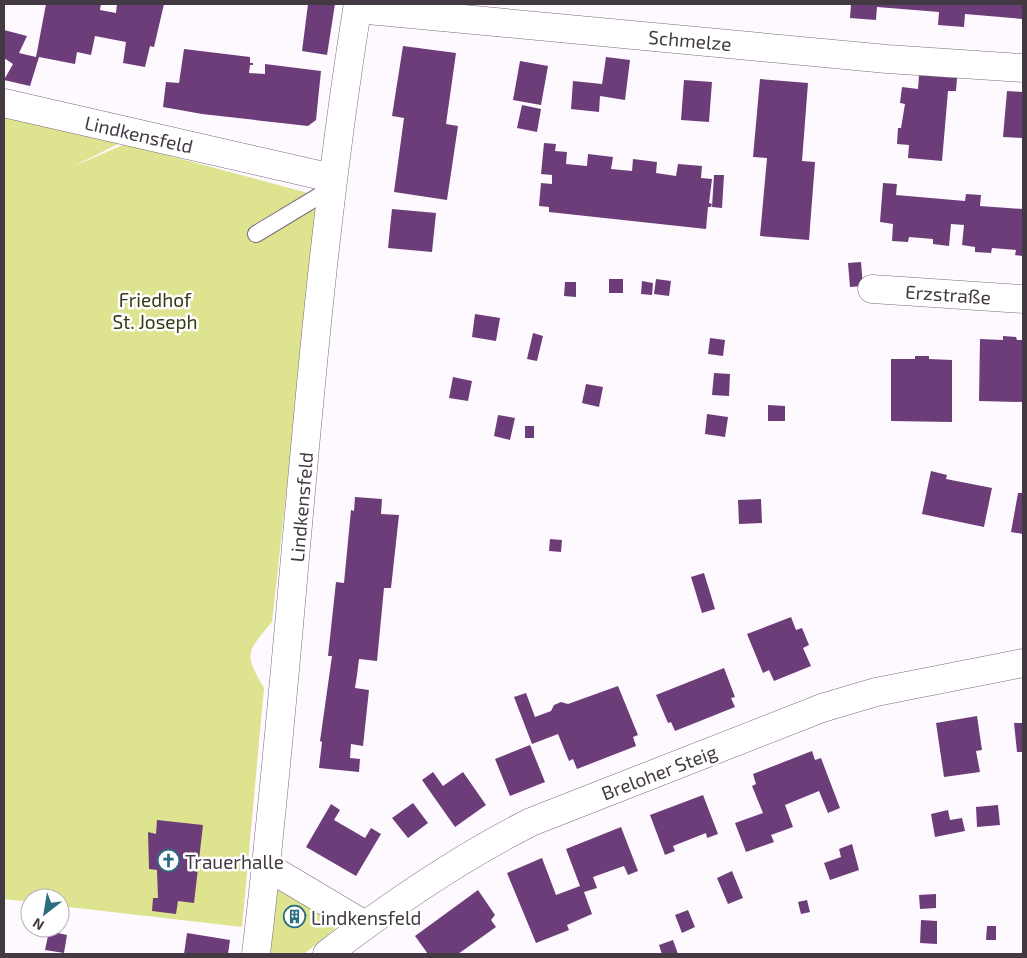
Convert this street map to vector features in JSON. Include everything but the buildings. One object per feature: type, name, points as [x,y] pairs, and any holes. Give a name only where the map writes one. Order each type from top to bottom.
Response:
[{"type":"street","name":"Schmelze","points":[[357,6],[887,59],[1023,68]]},
{"type":"street","name":"Lindkensfeld","points":[[256,954],[332,184],[357,6]]},
{"type":"street","name":"Lindkensfeld","points":[[4,103],[332,184]]},
{"type":"street","name":"Erzstraße","points":[[872,289],[1023,298]]},
{"type":"street","name":"Breloher Steig","points":[[327,954],[365,925],[464,858],[531,822],[822,708],[876,692],[1023,663]]},
{"type":"street","points":[[266,866],[365,925]]},
{"type":"lane","points":[[256,234],[319,196],[332,184]]},
{"type":"green space","name":"Friedhof St. Joseph","points":[[4,111],[128,139],[72,167],[125,144],[319,196],[272,622],[257,640],[251,653],[253,667],[264,688],[242,927],[70,907],[70,888],[20,888],[20,901],[4,899]]},
{"type":"green space","points":[[278,887],[333,919],[335,929],[304,954],[268,954]]},
{"type":"place","name":"Trauerhalle","points":[[169,861]]},
{"type":"place","name":"Lindkensfeld","points":[[295,917]]}]
